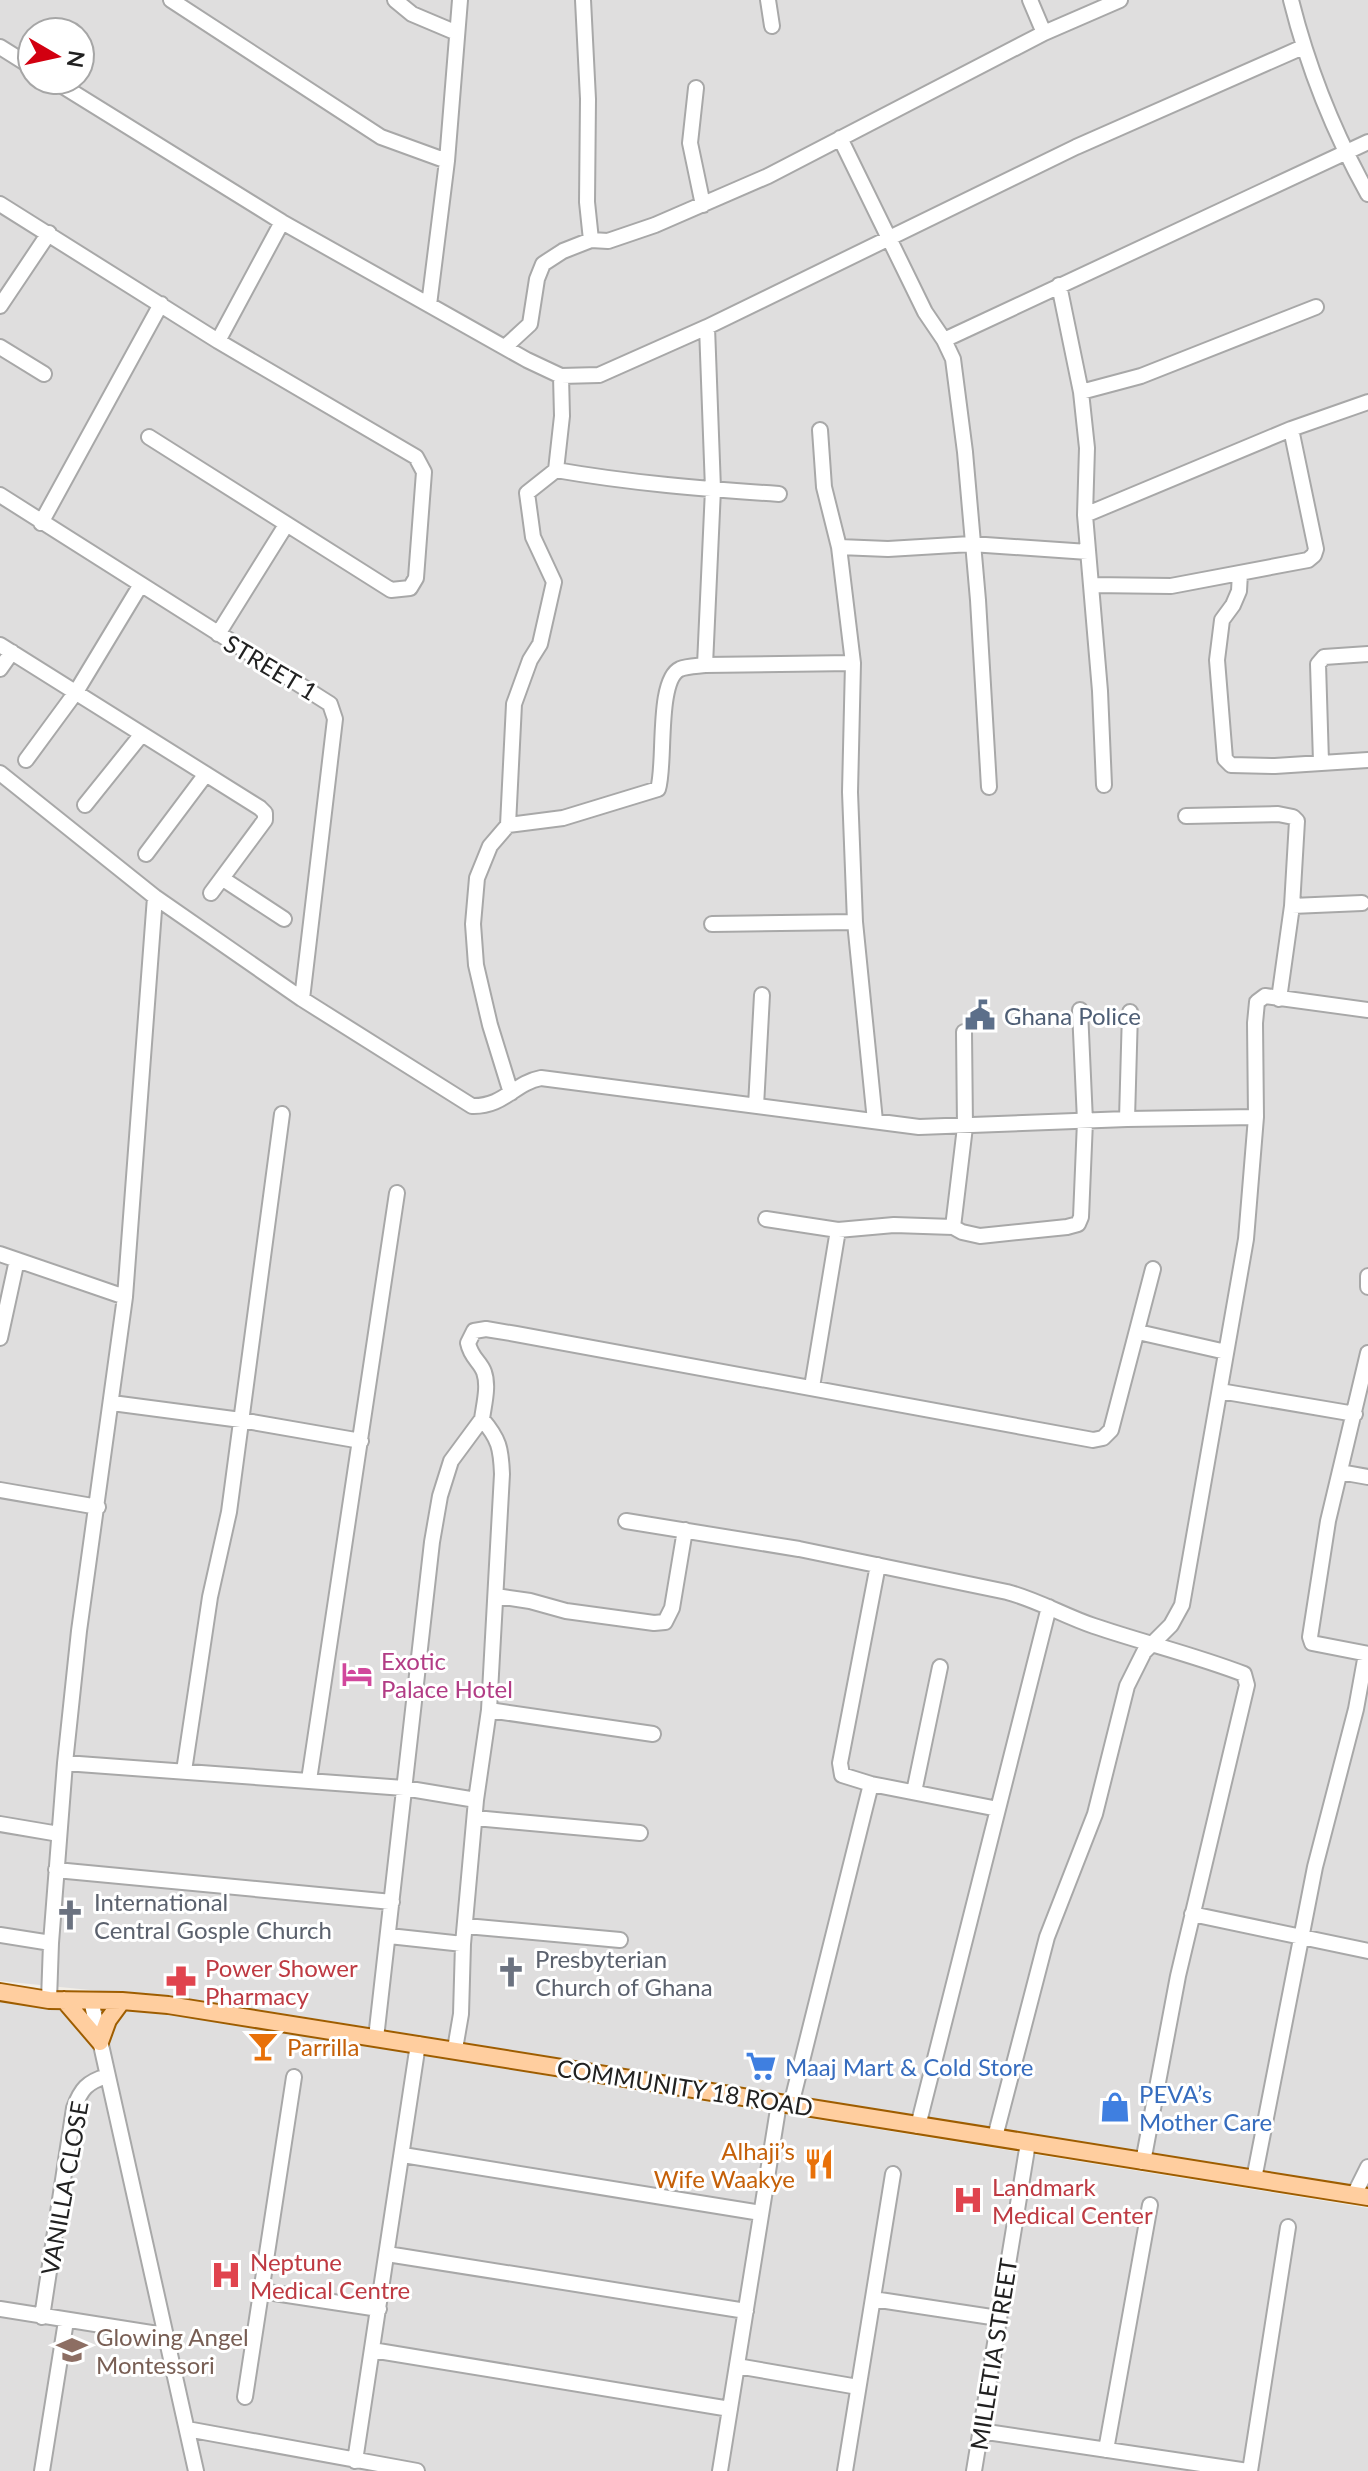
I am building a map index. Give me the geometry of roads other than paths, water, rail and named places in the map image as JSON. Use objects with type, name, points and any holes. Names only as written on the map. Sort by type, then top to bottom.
[{"type":"main road","name":"COMMUNITY 18 ROAD","points":[[0,1992],[56,2000],[168,2005],[1361,2196]]},
{"type":"main road","points":[[56,2000],[100,2042],[108,2020],[122,2001]]},
{"type":"street","points":[[171,0],[381,137],[447,161]]},
{"type":"street","points":[[395,0],[412,14],[457,33]]},
{"type":"street","points":[[429,305],[447,161],[460,0]]},
{"type":"street","points":[[583,0],[588,99],[587,202],[591,240]]},
{"type":"street","points":[[768,0],[772,26]]},
{"type":"street","points":[[1030,0],[1044,33]]},
{"type":"street","points":[[505,347],[530,324],[537,279],[543,264],[563,251],[591,240],[608,241],[703,205],[768,176],[1044,33],[1120,0]]},
{"type":"street","points":[[1291,0],[1303,47],[1345,153],[1368,194]]},
{"type":"street","points":[[79,96],[282,222],[505,347],[561,376],[599,375],[707,327],[1076,147],[1303,47]]},
{"type":"street","points":[[696,88],[690,143],[703,205]]},
{"type":"street","points":[[840,138],[925,312],[953,359],[978,600],[989,787]]},
{"type":"street","points":[[944,340],[1368,142]]},
{"type":"street","points":[[0,204],[218,341],[416,457],[424,472],[416,578],[410,588],[391,590],[149,437]]},
{"type":"street","points":[[218,341],[282,222]]},
{"type":"street","points":[[0,306],[49,233]]},
{"type":"street","points":[[1059,285],[1081,392],[1087,448],[1085,515],[1100,691],[1104,785]]},
{"type":"street","points":[[41,523],[161,304]]},
{"type":"street","points":[[1081,392],[1141,376],[1316,307]]},
{"type":"street","points":[[705,665],[713,489],[707,327]]},
{"type":"street","points":[[0,347],[44,374]]},
{"type":"street","points":[[511,1093],[476,965],[473,924],[477,878],[490,846],[508,825],[514,704],[525,672],[540,644],[554,582],[533,537],[527,493],[556,470],[562,416],[561,376]]},
{"type":"street","points":[[1085,515],[1291,429],[1368,402]]},
{"type":"street","points":[[1091,585],[1171,586],[1308,560],[1316,549],[1291,429]]},
{"type":"street","points":[[820,430],[824,487],[839,547],[853,663],[850,792],[855,922],[875,1121]]},
{"type":"street","points":[[556,470],[594,478],[779,494]]},
{"type":"street","name":"STREET 1","points":[[0,495],[325,700],[333,711],[335,719],[302,999]]},
{"type":"street","points":[[218,634],[286,525]]},
{"type":"street","points":[[839,547],[888,549],[971,544],[1088,552]]},
{"type":"street","points":[[1240,573],[1239,591],[1222,620],[1217,660],[1225,759],[1231,765],[1275,766],[1368,760]]},
{"type":"street","points":[[26,760],[76,692],[140,586]]},
{"type":"street","points":[[0,669],[6,648],[265,813],[265,820],[211,893]]},
{"type":"street","points":[[1321,762],[1318,664],[1324,657],[1368,654]]},
{"type":"street","points":[[508,825],[563,818],[658,789],[665,700],[673,675],[681,668],[853,663]]},
{"type":"street","points":[[85,805],[142,734]]},
{"type":"street","points":[[0,773],[155,897],[302,999],[472,1106],[486,1106],[500,1101],[531,1080],[541,1078],[909,1126],[965,1127],[1127,1119],[1256,1117]]},
{"type":"street","points":[[146,854],[206,774]]},
{"type":"street","points":[[1186,816],[1278,814],[1293,817],[1297,827],[1292,906],[1279,999]]},
{"type":"street","points":[[223,879],[284,919]]},
{"type":"street","points":[[56,2000],[51,1943],[65,1763],[79,1631],[125,1297],[155,897]]},
{"type":"street","points":[[1292,906],[1362,903]]},
{"type":"street","points":[[712,924],[855,922]]},
{"type":"street","points":[[756,1106],[762,995]]},
{"type":"street","points":[[995,2137],[1047,1937],[1095,1814],[1127,1686],[1150,1644],[1171,1625],[1182,1605],[1246,1239],[1256,1117],[1257,1002],[1265,996],[1368,1010]]},
{"type":"street","points":[[766,1219],[838,1230],[894,1225],[953,1227],[980,1236],[1000,1236],[1078,1224],[1081,1217],[1085,1121],[1080,1010]]},
{"type":"street","points":[[1127,1119],[1130,1012]]},
{"type":"street","points":[[953,1227],[965,1127],[964,1032]]},
{"type":"street","points":[[184,1771],[210,1597],[229,1512],[282,1114]]},
{"type":"street","points":[[309,1780],[397,1193]]},
{"type":"street","points":[[812,1387],[838,1230]]},
{"type":"street","points":[[0,1254],[125,1297]]},
{"type":"street","points":[[0,1338],[17,1260]]},
{"type":"street","points":[[376,2038],[432,1542],[440,1496],[451,1461],[482,1419],[486,1392],[484,1370],[471,1355],[468,1343],[474,1331],[486,1329],[1093,1440],[1103,1438],[1111,1430],[1153,1269]]},
{"type":"street","points":[[1368,1276],[1368,1287]]},
{"type":"street","points":[[1138,1332],[1226,1352]]},
{"type":"street","points":[[1254,2179],[1318,1854],[1356,1709],[1367,1654],[1310,1641],[1328,1521],[1368,1353]]},
{"type":"street","points":[[1220,1391],[1355,1414]]},
{"type":"street","points":[[112,1403],[241,1420],[361,1441]]},
{"type":"street","points":[[455,2049],[461,2014],[463,1944],[476,1800],[489,1710],[496,1596],[501,1452],[496,1434],[482,1419]]},
{"type":"street","points":[[1340,1472],[1368,1477]]},
{"type":"street","points":[[0,1490],[98,1507]]},
{"type":"street","points":[[626,1521],[878,1565],[1007,1592],[1084,1623],[1244,1674],[1247,1685],[1169,2018],[1143,2162]]},
{"type":"street","points":[[496,1596],[581,1614],[665,1622],[672,1608],[685,1530]]},
{"type":"street","points":[[878,1565],[840,1770],[842,1775],[871,1784],[998,1809]]},
{"type":"street","points":[[918,2126],[1049,1607]]},
{"type":"street","points":[[914,1792],[940,1667]]},
{"type":"street","points":[[489,1710],[653,1734]]},
{"type":"street","points":[[65,1763],[404,1788],[476,1800]]},
{"type":"street","points":[[720,2471],[761,2213],[785,2104],[871,1784]]},
{"type":"street","points":[[475,1818],[640,1833]]},
{"type":"street","points":[[0,1824],[59,1834]]},
{"type":"street","points":[[56,1870],[392,1902]]},
{"type":"street","points":[[1192,1914],[1368,1951]]},
{"type":"street","points":[[466,1926],[620,1940]]},
{"type":"street","points":[[0,1935],[51,1943]]},
{"type":"street","points":[[389,1936],[463,1944]]},
{"type":"street","points":[[91,2000],[196,2471]]},
{"type":"street","points":[[355,2461],[418,2044]]},
{"type":"street","name":"VANILLA CLOSE","points":[[42,2317],[74,2108],[79,2092],[88,2082],[107,2076]]},
{"type":"street","points":[[245,2397],[294,2077]]},
{"type":"street","name":"MILLETIA STREET","points":[[974,2471],[1028,2143]]},
{"type":"street","points":[[403,2155],[761,2213]]},
{"type":"street","points":[[1361,2196],[1368,2167]]},
{"type":"street","points":[[845,2471],[893,2174]]},
{"type":"street","points":[[1106,2450],[1150,2205]]},
{"type":"street","points":[[980,2431],[1249,2471],[1288,2227]]},
{"type":"street","points":[[387,2254],[746,2311]]},
{"type":"street","points":[[261,2291],[379,2309]]},
{"type":"street","points":[[873,2299],[998,2318]]},
{"type":"street","points":[[0,2309],[164,2335]]},
{"type":"street","points":[[42,2471],[66,2321]]},
{"type":"street","points":[[372,2350],[730,2409]]},
{"type":"street","points":[[737,2366],[858,2387]]},
{"type":"street","points":[[187,2429],[417,2471]]},
{"type":"place","name":"Ghana Police","points":[[980,1015]]},
{"type":"place","name":"Exotic Palace Hotel","points":[[357,1674]]},
{"type":"place","name":"International Central Gosple Church","points":[[70,1915]]},
{"type":"place","name":"Presbyterian Church of Ghana","points":[[511,1972]]},
{"type":"place","name":"Power Shower Pharmacy","points":[[181,1981]]},
{"type":"place","name":"Parrilla","points":[[263,2046]]},
{"type":"place","name":"Maaj Mart & Cold Store","points":[[761,2066]]},
{"type":"place","name":"PEVA’s Mother Care","points":[[1115,2107]]},
{"type":"place","name":"Alhaji’s Wife Waakye","points":[[819,2164]]},
{"type":"place","name":"Landmark Medical Center","points":[[968,2200]]},
{"type":"place","name":"Neptune Medical Centre","points":[[226,2275]]},
{"type":"place","name":"Glowing Angel Montessori","points":[[72,2350]]}]
